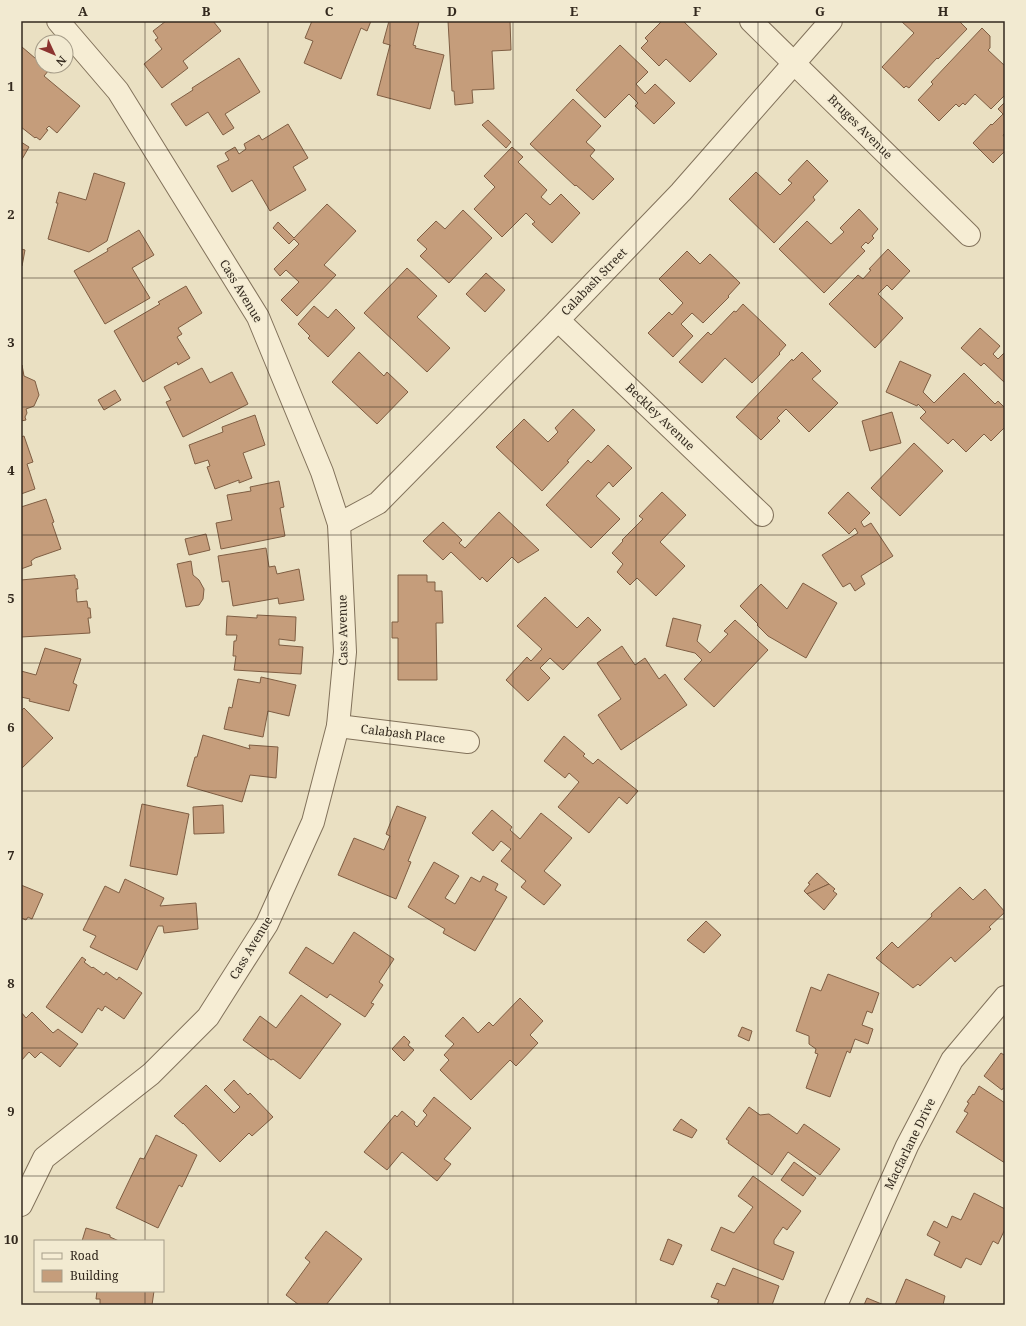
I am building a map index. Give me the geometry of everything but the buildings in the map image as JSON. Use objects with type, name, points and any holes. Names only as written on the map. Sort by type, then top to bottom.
[{"type":"street","name":"Cass Avenue","points":[[21,1205],[44,1158],[151,1074],[208,1017],[267,924],[313,822],[338,726],[345,652],[340,524],[322,472],[258,317],[118,91],[58,21]]},
{"type":"street","name":"Bruges Avenue","points":[[750,21],[794,62],[969,235]]},
{"type":"street","name":"Calabash Street","points":[[340,524],[378,503],[558,320],[681,192],[831,21]]},
{"type":"street","name":"Beckley Avenue","points":[[558,320],[762,515]]},
{"type":"street","name":"Calabash Place","points":[[338,726],[468,742]]},
{"type":"street","name":"Macfarlane Drive","points":[[836,1305],[907,1146],[952,1060],[1005,997]]}]
